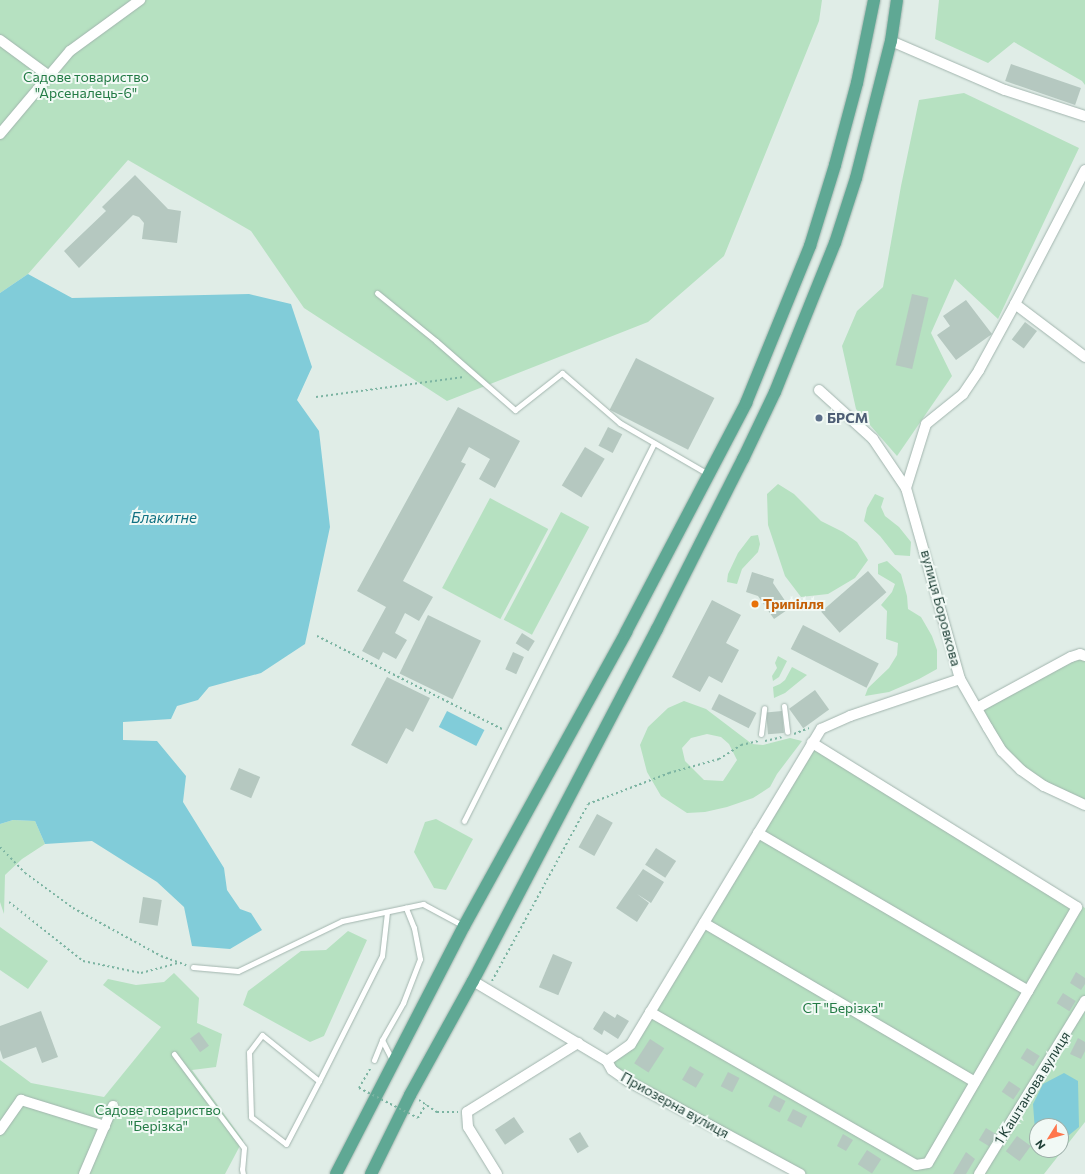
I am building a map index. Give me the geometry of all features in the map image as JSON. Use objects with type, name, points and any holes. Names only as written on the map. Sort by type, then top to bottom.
[{"type":"main road","points":[[336,1174],[464,926],[626,632],[746,403],[810,246],[835,165],[857,83],[874,0]]},
{"type":"main road","points":[[371,1174],[410,1095],[473,980],[678,586],[743,460],[775,392],[836,243],[856,178],[892,41],[897,0]]},
{"type":"street","points":[[0,134],[70,51],[136,1]]},
{"type":"street","points":[[0,40],[49,76]]},
{"type":"street","points":[[892,41],[1005,90],[1085,116]]},
{"type":"street","points":[[906,488],[926,424],[963,394],[979,370],[1085,170]]},
{"type":"street","points":[[1015,304],[1085,357]]},
{"type":"street","name":"вулиця Боровкова","points":[[819,390],[873,439],[906,488],[960,678],[1002,751],[1021,770],[1044,786],[1085,805]]},
{"type":"street","points":[[977,708],[1071,657],[1080,654],[1085,656]]},
{"type":"street","points":[[607,1061],[631,1044],[821,729],[850,716],[960,678]]},
{"type":"street","points":[[650,1012],[916,1165],[928,1163],[1077,907],[812,743]]},
{"type":"street","points":[[758,833],[1028,991]]},
{"type":"street","points":[[704,923],[975,1082]]},
{"type":"street","name":"Приозерна вулиця","points":[[473,980],[607,1061],[612,1070],[628,1081],[800,1174]]},
{"type":"street","name":"1 Каштанова вулиця","points":[[979,1174],[1085,1001]]},
{"type":"street","points":[[497,1174],[468,1127],[467,1112],[578,1043]]},
{"type":"street","points":[[0,1130],[21,1100],[105,1126]]},
{"type":"street","points":[[84,1174],[113,1106]]},
{"type":"lane","points":[[377,294],[515,410],[562,373],[620,423],[708,475]]},
{"type":"lane","points":[[464,821],[654,443]]},
{"type":"lane","points":[[784,706],[788,734]]},
{"type":"lane","points":[[761,734],[764,708]]},
{"type":"lane","points":[[193,967],[238,971],[342,921],[423,904],[464,926]]},
{"type":"lane","points":[[374,1060],[382,1040],[403,1003],[420,959],[414,928],[406,908]]},
{"type":"lane","points":[[319,1080],[262,1035],[249,1052],[251,1117],[286,1144],[319,1080],[382,956],[387,912]]},
{"type":"lane","points":[[382,1040],[394,1063]]},
{"type":"lane","points":[[174,1054],[244,1148],[243,1174]]},
{"type":"path","points":[[316,397],[475,375]]},
{"type":"path","points":[[316,636],[509,732]]},
{"type":"path","points":[[488,989],[588,804],[669,773],[719,759],[741,745],[817,726],[827,726]]},
{"type":"path","points":[[0,847],[25,873],[73,908],[161,956],[193,967]]},
{"type":"path","points":[[9,902],[83,962],[141,973],[180,963]]},
{"type":"path","points":[[374,1060],[359,1088],[418,1118],[426,1104]]},
{"type":"path","points":[[410,1095],[437,1112],[467,1112]]},
{"type":"green space","name":"Садове товариство \"Арсеналець-6\"","points":[[0,0],[822,0],[819,21],[724,256],[648,322],[447,401],[304,308],[251,231],[128,160],[28,274],[0,293]]},
{"type":"green space","points":[[939,0],[1085,0],[1085,85],[1082,81],[1014,42],[988,63],[935,39]]},
{"type":"green space","points":[[964,93],[1079,148],[998,319],[955,279],[931,333],[952,376],[897,456],[856,409],[842,346],[857,311],[883,287],[901,186],[919,100]]},
{"type":"green space","points":[[778,484],[794,494],[821,521],[843,532],[857,542],[868,560],[855,578],[828,594],[801,597],[785,576],[768,525],[767,494]]},
{"type":"green space","points":[[875,494],[884,498],[881,507],[885,516],[899,527],[911,542],[910,556],[895,555],[880,536],[864,521],[867,508]]},
{"type":"green space","points":[[490,498],[548,529],[500,619],[442,588]]},
{"type":"green space","points":[[561,512],[589,527],[532,635],[504,620]]},
{"type":"green space","points":[[758,535],[760,544],[758,552],[742,569],[737,584],[727,582],[728,574],[738,553],[751,536]]},
{"type":"green space","points":[[887,561],[901,574],[907,596],[908,609],[921,617],[932,636],[937,650],[937,669],[919,679],[889,692],[865,696],[868,688],[889,668],[897,655],[898,643],[886,639],[887,611],[881,605],[892,592],[895,584],[878,574],[878,564]]},
{"type":"green space","points":[[778,656],[787,661],[779,677],[773,681],[772,676],[777,668],[775,663]]},
{"type":"green space","points":[[1085,656],[1085,805],[1021,770],[977,708]]},
{"type":"green space","points":[[792,667],[807,675],[785,693],[774,698],[773,687],[785,680]]},
{"type":"green space","points":[[684,701],[706,709],[752,744],[763,745],[790,738],[802,741],[777,774],[770,787],[753,798],[727,807],[705,812],[687,813],[661,796],[647,772],[640,745],[648,727],[668,708]],"holes":[[[707,734],[721,737],[729,744],[737,760],[723,781],[704,780],[685,761],[682,748],[691,738]]]},
{"type":"green space","name":"СТ \"Берізка\"","points":[[812,743],[1085,908],[1085,1122],[1069,1142],[1069,1118],[1029,1118],[1029,1158],[1057,1158],[1044,1174],[800,1174],[628,1081],[607,1061],[631,1044]]},
{"type":"green space","points":[[436,819],[473,839],[446,890],[434,888],[414,852],[425,822]]},
{"type":"green space","points":[[13,820],[35,821],[45,844],[22,859],[5,875],[4,914],[0,902],[0,824]]},
{"type":"green space","points":[[0,927],[48,961],[28,989],[0,970]]},
{"type":"green space","points":[[348,931],[367,940],[324,1036],[310,1042],[243,1005],[248,991],[301,951],[326,950]]},
{"type":"green space","name":"Садове товариство \"Берізка\"","points":[[174,973],[199,998],[197,1023],[222,1034],[216,1067],[192,1070],[243,1140],[225,1174],[0,1174],[0,1060],[31,1083],[104,1097],[161,1027],[103,985],[108,979],[136,985],[164,982]]},
{"type":"water","name":"Блакитне","points":[[28,274],[72,298],[249,294],[291,304],[312,367],[297,400],[319,431],[330,527],[305,644],[261,673],[209,687],[198,700],[177,706],[171,719],[123,722],[123,740],[157,741],[186,776],[183,802],[224,868],[227,890],[240,909],[251,913],[262,930],[230,949],[192,946],[184,907],[157,882],[92,841],[45,844],[35,821],[13,820],[0,824],[0,293]]},
{"type":"water","points":[[447,711],[484,730],[476,746],[439,727]]},
{"type":"water","points":[[1064,1073],[1078,1081],[1079,1127],[1069,1135],[1069,1118],[1034,1118],[1033,1104],[1043,1084]]},
{"type":"building","points":[[1011,64],[1081,88],[1075,105],[1005,81]]},
{"type":"building","points":[[135,175],[168,209],[181,211],[177,243],[142,239],[144,223],[139,217],[133,215],[79,268],[64,251],[106,211],[102,207]]},
{"type":"building","points":[[912,294],[929,298],[912,369],[896,365]]},
{"type":"building","points":[[966,300],[992,334],[956,360],[937,335],[950,326],[943,316]]},
{"type":"building","points":[[1025,322],[1037,331],[1024,349],[1012,340]]},
{"type":"building","points":[[636,358],[714,398],[688,450],[610,410]]},
{"type":"building","points":[[458,407],[520,441],[495,488],[479,479],[490,459],[469,447],[461,462],[466,464],[403,581],[433,597],[419,621],[405,613],[395,633],[407,640],[396,659],[383,652],[379,660],[362,651],[386,607],[357,591]]},
{"type":"building","points":[[608,427],[622,434],[613,453],[598,446]]},
{"type":"building","points":[[585,447],[605,459],[582,497],[562,486]]},
{"type":"building","points":[[868,571],[886,592],[840,633],[821,612]]},
{"type":"building","points":[[752,572],[774,579],[773,583],[790,608],[774,619],[758,596],[746,592]]},
{"type":"building","points":[[712,600],[741,615],[726,643],[739,650],[722,683],[709,676],[700,692],[672,677]]},
{"type":"building","points":[[428,615],[481,641],[453,699],[400,673]]},
{"type":"building","points":[[803,625],[879,664],[866,688],[791,649]]},
{"type":"building","points":[[522,633],[535,641],[528,651],[516,643]]},
{"type":"building","points":[[513,652],[524,657],[516,674],[505,669]]},
{"type":"building","points":[[387,677],[430,698],[413,732],[406,728],[387,764],[351,745]]},
{"type":"building","points":[[815,690],[829,709],[803,728],[789,709]]},
{"type":"building","points":[[719,694],[756,713],[749,728],[711,709]]},
{"type":"building","points":[[782,711],[784,733],[768,734],[766,712]]},
{"type":"building","points":[[239,768],[260,777],[251,798],[230,789]]},
{"type":"building","points":[[597,814],[613,823],[594,856],[579,847]]},
{"type":"building","points":[[656,848],[676,861],[665,878],[645,865]]},
{"type":"building","points":[[643,869],[664,882],[651,903],[637,894],[649,903],[637,922],[616,908]]},
{"type":"building","points":[[143,897],[162,900],[158,926],[139,923]]},
{"type":"building","points":[[553,954],[572,962],[558,995],[539,987]]},
{"type":"building","points":[[1076,972],[1085,978],[1085,984],[1081,990],[1070,983]]},
{"type":"building","points":[[1063,993],[1076,1001],[1069,1011],[1057,1003]]},
{"type":"building","points":[[41,1011],[58,1057],[42,1063],[36,1047],[3,1059],[0,1050],[0,1026]]},
{"type":"building","points":[[604,1011],[615,1018],[617,1014],[629,1021],[618,1039],[604,1030],[602,1035],[593,1029]]},
{"type":"building","points":[[199,1032],[209,1046],[200,1052],[190,1038]]},
{"type":"building","points":[[1078,1038],[1085,1042],[1085,1051],[1081,1059],[1070,1054]]},
{"type":"building","points":[[650,1039],[664,1048],[648,1073],[634,1063]]},
{"type":"building","points":[[1027,1048],[1040,1056],[1033,1066],[1021,1058]]},
{"type":"building","points":[[690,1066],[704,1074],[696,1088],[682,1080]]},
{"type":"building","points":[[728,1072],[740,1078],[732,1092],[721,1086]]},
{"type":"building","points":[[1009,1081],[1021,1089],[1013,1100],[1002,1092]]},
{"type":"building","points":[[774,1095],[786,1101],[780,1112],[768,1107]]},
{"type":"building","points":[[793,1109],[807,1116],[801,1128],[787,1121]]},
{"type":"building","points":[[514,1117],[524,1132],[505,1145],[495,1130]]},
{"type":"building","points":[[986,1128],[996,1134],[989,1146],[979,1140]]},
{"type":"building","points":[[580,1132],[589,1147],[578,1153],[569,1139]]},
{"type":"building","points":[[843,1134],[853,1140],[846,1151],[837,1146]]},
{"type":"building","points":[[1017,1136],[1029,1145],[1029,1148],[1020,1161],[1006,1151]]},
{"type":"building","points":[[867,1150],[881,1159],[872,1174],[858,1164]]},
{"type":"building","points":[[966,1152],[975,1159],[966,1174],[953,1174]]},
{"type":"place","name":"БРСМ","points":[[819,418]]},
{"type":"place","name":"Трипілля","points":[[755,604]]}]
